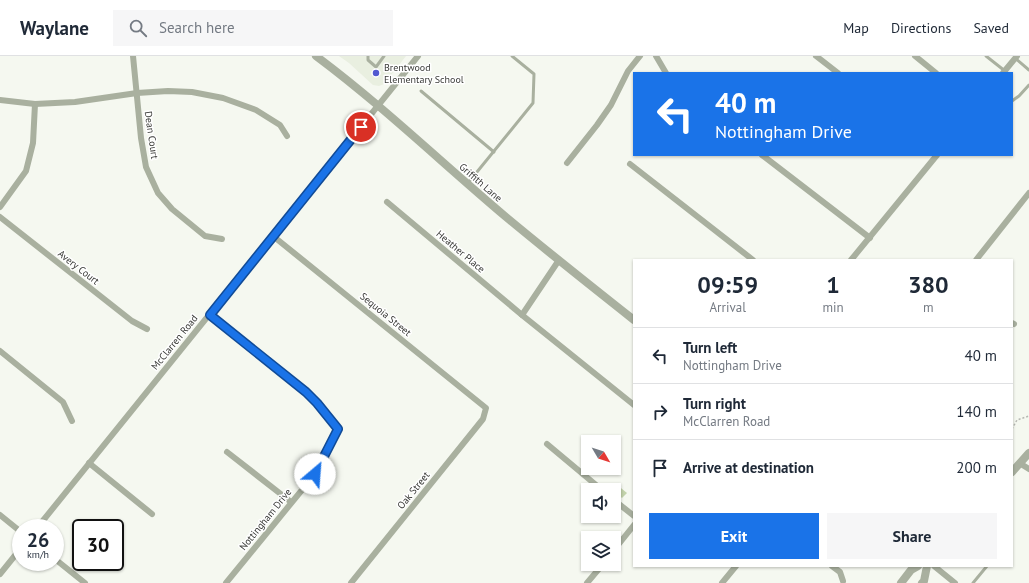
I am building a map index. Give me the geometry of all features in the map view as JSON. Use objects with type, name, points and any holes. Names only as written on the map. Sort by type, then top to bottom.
[{"type":"street","name":"Dean Court","points":[[133,56],[141,138],[146,168],[158,193],[172,209],[205,236],[222,239]]},
{"type":"street","name":"Griffith Lane","points":[[316,56],[342,75],[506,217],[633,319]]},
{"type":"street","name":"McClarren Road","points":[[44,519],[418,56]]},
{"type":"street","points":[[567,163],[611,105],[628,71],[640,56]]},
{"type":"street","points":[[656,56],[665,72]]},
{"type":"street","points":[[816,56],[837,72]]},
{"type":"street","points":[[915,56],[935,72]]},
{"type":"street","points":[[1004,72],[1016,57]]},
{"type":"street","points":[[0,100],[35,104],[75,102],[137,93],[176,91],[192,92],[223,98],[256,110],[280,125],[287,136]]},
{"type":"street","points":[[0,207],[26,171],[33,143],[35,104]]},
{"type":"street","points":[[763,156],[870,238]]},
{"type":"street","points":[[852,259],[935,156]]},
{"type":"street","points":[[630,164],[752,259]]},
{"type":"street","points":[[977,259],[1029,193]]},
{"type":"street","name":"Heather Place","points":[[387,202],[522,315],[633,404]]},
{"type":"street","name":"Avery Court","points":[[0,217],[132,321],[147,329]]},
{"type":"street","name":"Sequoia Street","points":[[273,236],[486,408]]},
{"type":"street","points":[[522,315],[559,260]]},
{"type":"street","name":"Nottingham Drive","points":[[210,315],[306,392],[338,429],[315,474],[226,583]]},
{"type":"street","points":[[0,351],[63,402],[72,421]]},
{"type":"street","name":"Oak Street","points":[[351,583],[483,419],[486,408]]},
{"type":"street","points":[[547,444],[594,483]]},
{"type":"street","points":[[226,452],[291,502]]},
{"type":"street","points":[[1013,471],[1029,453]]},
{"type":"street","points":[[89,463],[152,514]]},
{"type":"street","points":[[1020,464],[1029,469]]},
{"type":"street","points":[[621,506],[633,515]]},
{"type":"street","points":[[0,515],[12,525]]},
{"type":"street","points":[[621,541],[633,526]]},
{"type":"street","points":[[0,574],[12,559]]},
{"type":"street","points":[[64,566],[85,583]]},
{"type":"street","points":[[722,583],[735,567]]},
{"type":"street","points":[[833,567],[840,572],[843,581]]},
{"type":"street","points":[[901,583],[911,570],[916,567]]},
{"type":"street","points":[[922,583],[924,581],[927,567]]},
{"type":"street","points":[[935,567],[955,583]]},
{"type":"street","points":[[587,583],[597,571]]},
{"type":"lane","points":[[368,56],[368,60],[376,67],[384,56]]},
{"type":"lane","points":[[468,183],[534,103],[534,74],[512,56]]},
{"type":"lane","points":[[986,56],[1004,72]]},
{"type":"lane","points":[[1016,57],[1029,70]]},
{"type":"lane","points":[[1013,100],[1029,85]]},
{"type":"lane","points":[[421,91],[494,152]]},
{"type":"lane","points":[[973,583],[986,567]]},
{"type":"path","points":[[1013,428],[1018,420],[1029,416]]},
{"type":"shaded area","name":"Brentwood Elementary School","points":[[339,56],[406,56],[384,84],[379,86],[373,85]]},
{"type":"building","points":[[621,488],[627,493],[622,498],[621,497]]},
{"type":"place","name":"Brentwood Elementary School","points":[[376,73]]},
{"type":"route","points":[[315,474],[338,429],[306,392],[210,315],[361,127]]}]
